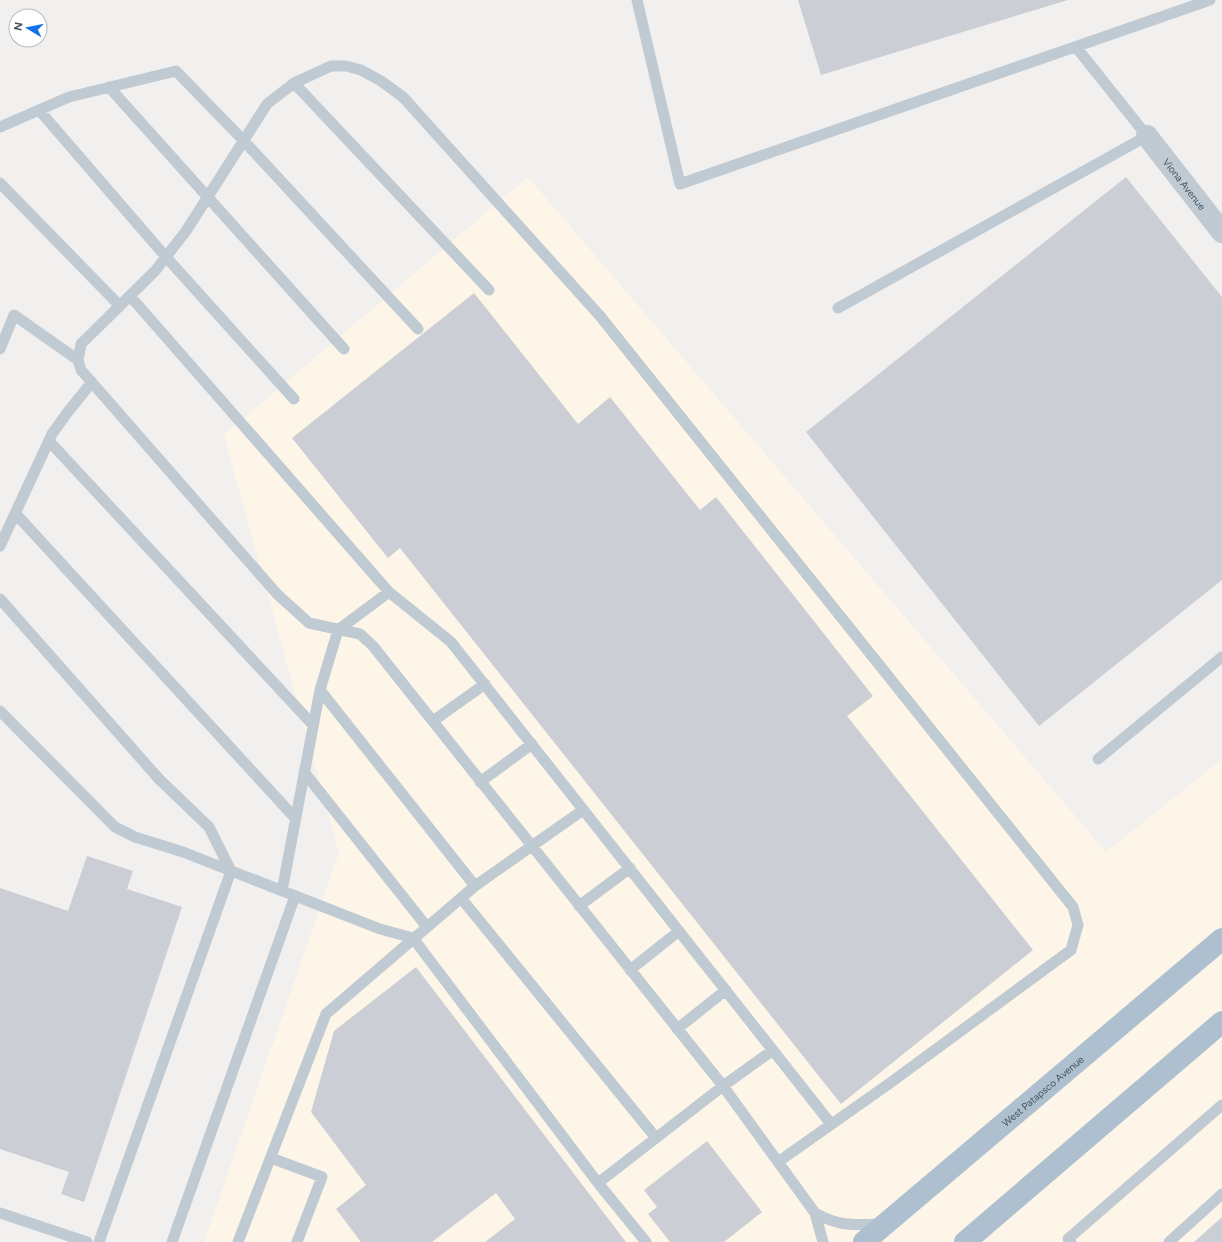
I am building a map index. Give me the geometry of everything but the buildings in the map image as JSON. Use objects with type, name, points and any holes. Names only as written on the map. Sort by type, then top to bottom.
[{"type":"main road","name":"West Patapsco Avenue","points":[[864,1242],[1222,939]]},
{"type":"main road","points":[[964,1242],[1222,1022]]},
{"type":"street","name":"Viona Avenue","points":[[1147,136],[1222,232]]},
{"type":"lane","points":[[637,0],[680,184],[1210,0]]},
{"type":"lane","points":[[838,308],[1147,136],[1076,47]]},
{"type":"lane","points":[[778,1162],[1071,950],[1078,925],[1073,907],[600,316],[403,97],[368,73],[346,66],[332,66],[294,83],[267,104],[186,231],[166,257],[155,271],[80,344],[78,360],[81,370],[277,594],[309,623],[360,634],[373,646],[723,1086],[778,1162],[815,1213],[823,1242]]},
{"type":"lane","points":[[0,127],[69,97],[176,71],[243,140],[418,329]]},
{"type":"lane","points":[[294,83],[489,290]]},
{"type":"lane","points":[[109,87],[344,349]]},
{"type":"lane","points":[[39,110],[166,257],[294,399]]},
{"type":"lane","points":[[0,183],[120,306]]},
{"type":"lane","points":[[130,296],[389,592],[451,642],[831,1124]]},
{"type":"lane","points":[[0,350],[14,315],[78,360]]},
{"type":"lane","points":[[0,546],[52,434],[66,413],[92,382]]},
{"type":"lane","points":[[49,441],[313,725]]},
{"type":"lane","points":[[15,513],[296,819]]},
{"type":"lane","points":[[282,891],[320,690],[338,630],[389,592]]},
{"type":"lane","points":[[0,599],[159,779],[209,828],[231,871],[99,1242]]},
{"type":"lane","points":[[1098,759],[1222,657]]},
{"type":"lane","points":[[433,721],[485,684]]},
{"type":"lane","points":[[320,690],[475,886]]},
{"type":"lane","points":[[0,711],[114,827],[135,837],[183,852],[380,929],[413,938],[598,1183],[646,1242]]},
{"type":"lane","points":[[480,782],[532,744]]},
{"type":"lane","points":[[304,772],[427,927]]},
{"type":"lane","points":[[238,1242],[326,1014],[475,886],[584,810]]},
{"type":"lane","points":[[579,906],[630,868]]},
{"type":"lane","points":[[172,1242],[295,896]]},
{"type":"lane","points":[[460,898],[656,1138]]},
{"type":"lane","points":[[630,970],[679,931]]},
{"type":"lane","points":[[677,1029],[726,990]]},
{"type":"lane","points":[[598,1183],[723,1086],[773,1050]]},
{"type":"lane","points":[[1071,1242],[1068,1239],[1222,1105]]},
{"type":"lane","points":[[270,1158],[322,1177],[297,1242]]},
{"type":"lane","points":[[1169,1242],[1222,1194]]},
{"type":"lane","points":[[0,1213],[87,1242]]},
{"type":"lane","points":[[815,1213],[837,1223],[860,1225],[886,1224]]},
{"type":"shaded area","points":[[528,177],[1106,852],[1222,759],[1222,1242],[204,1242],[339,853],[224,435]]}]
